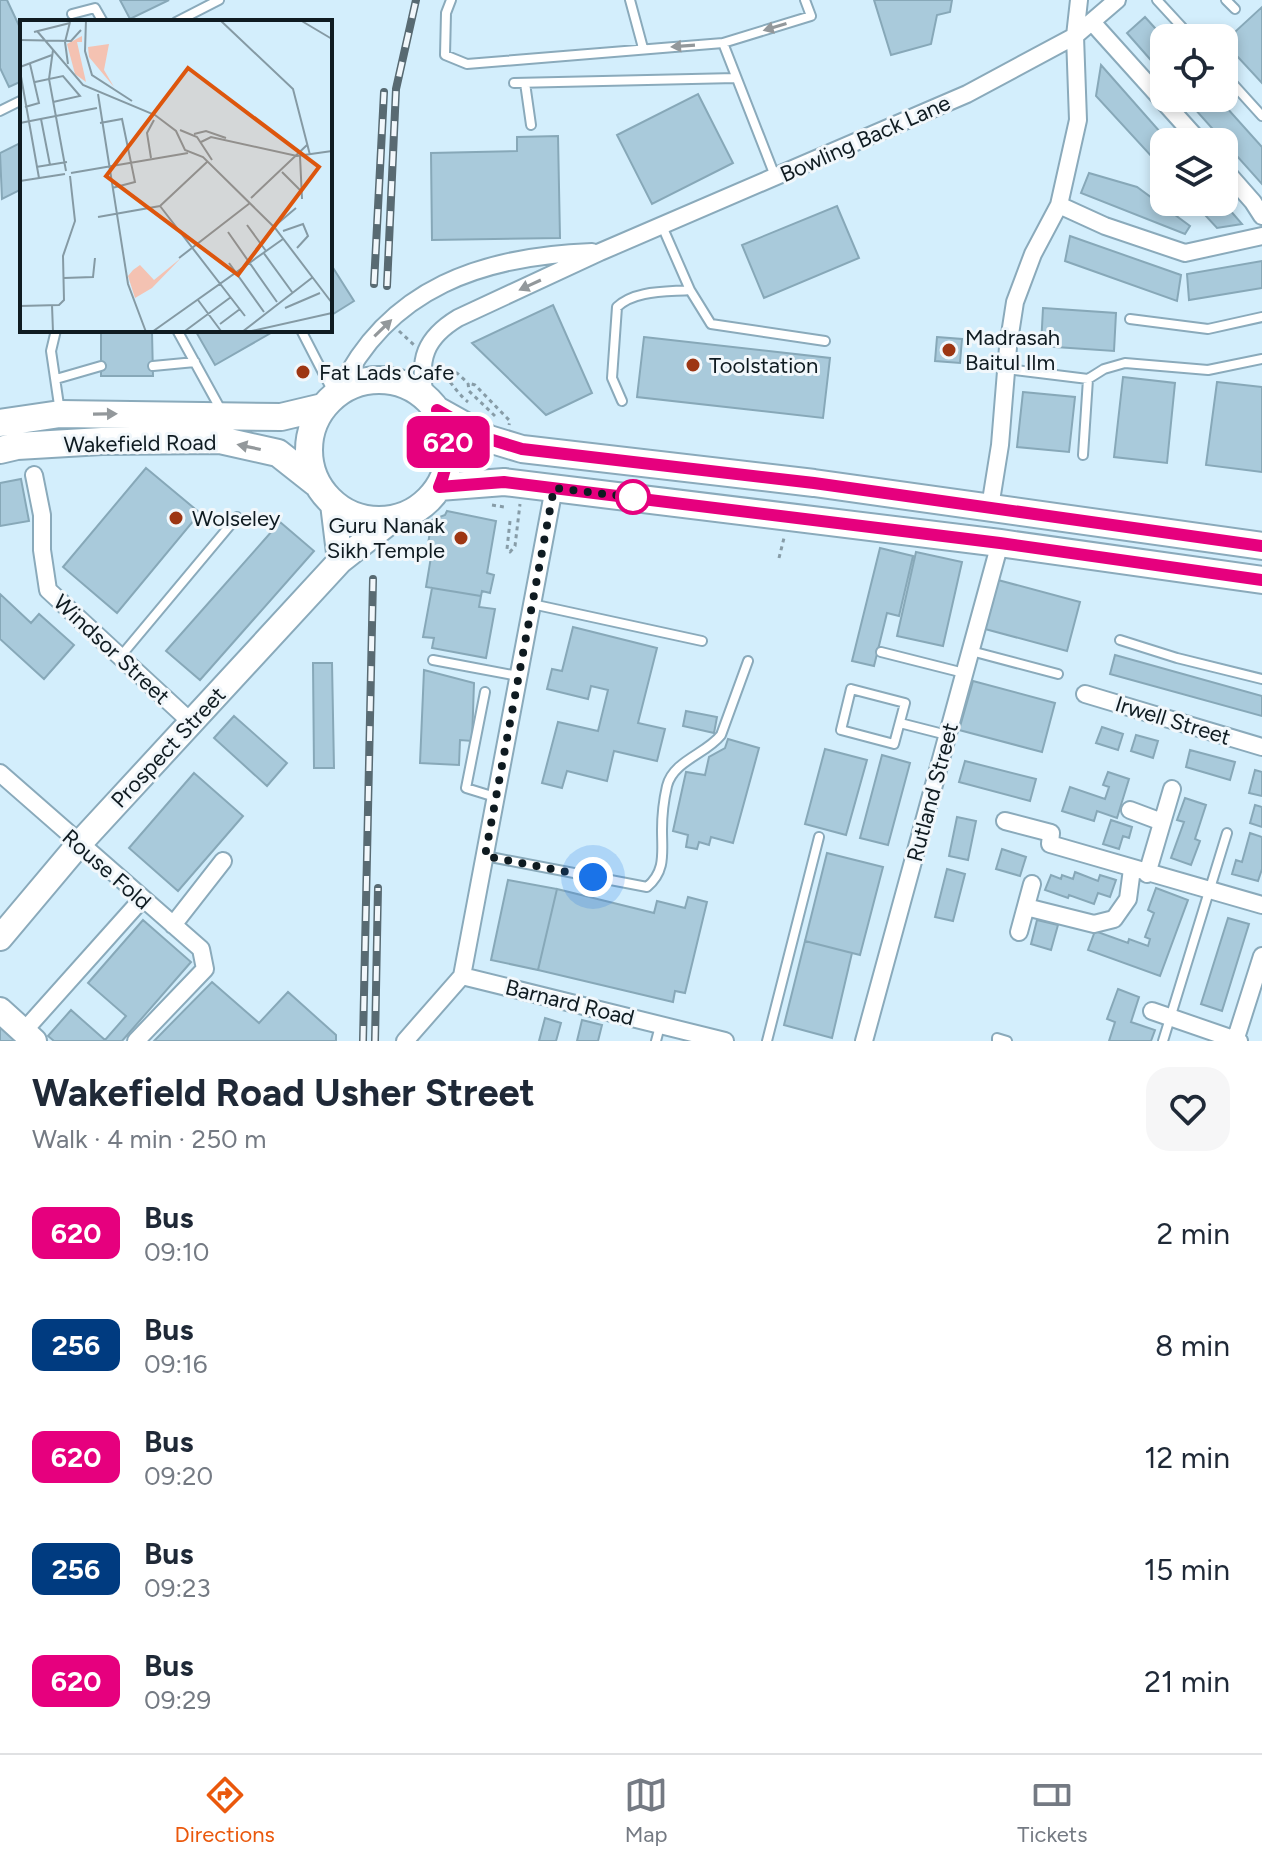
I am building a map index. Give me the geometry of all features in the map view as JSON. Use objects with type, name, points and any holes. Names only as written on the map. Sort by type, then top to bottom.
[{"type":"main road","points":[[431,403],[448,437],[447,467],[439,487],[421,507],[392,520],[360,519],[333,504],[316,483],[310,467],[309,437],[332,397],[353,384],[375,380],[403,384],[489,439],[506,435],[522,449],[990,507],[1262,546]]},
{"type":"main road","name":"Wakefield Road","points":[[0,423],[60,414],[281,417],[332,397]]},
{"type":"main road","name":"Wakefield Road","points":[[0,450],[17,446],[102,441],[220,440],[278,453],[316,483]]},
{"type":"main road","points":[[439,487],[504,482],[522,484],[1000,543],[1262,580]]},
{"type":"street","points":[[990,507],[1000,445],[1015,302],[1033,254],[1059,205],[1078,120],[1075,36],[1079,0]]},
{"type":"street","name":"Bowling Back Lane","points":[[425,356],[426,349],[440,329],[458,318],[600,252],[967,94],[1075,36],[1117,0]]},
{"type":"street","points":[[1092,22],[1187,128]]},
{"type":"street","points":[[1238,183],[1259,205]]},
{"type":"street","points":[[1059,205],[1105,226],[1185,253],[1262,236]]},
{"type":"street","name":"Bowling Back Lane","points":[[332,397],[362,348],[406,305],[446,282],[499,263],[600,252]]},
{"type":"street","points":[[425,356],[421,372],[431,403]]},
{"type":"street","name":"Windsor Street","points":[[34,475],[42,515],[42,550],[48,590],[191,722]]},
{"type":"street","points":[[405,1041],[462,976],[554,488]]},
{"type":"street","points":[[333,504],[340,561]]},
{"type":"street","name":"Prospect Street","points":[[0,938],[79,844],[340,561],[392,520]]},
{"type":"street","name":"Rutland Street","points":[[864,1041],[1000,543]]},
{"type":"street","name":"Irwell Street","points":[[1085,694],[1262,747]]},
{"type":"street","name":"Rouse Fold","points":[[0,773],[201,949],[205,969],[136,1041]]},
{"type":"street","points":[[1026,907],[1094,924],[1114,919],[1128,899],[1162,822],[1172,789]]},
{"type":"street","points":[[1130,810],[1162,822]]},
{"type":"street","points":[[1005,821],[1051,833],[1050,844],[1262,905]]},
{"type":"street","points":[[173,925],[223,861]]},
{"type":"street","points":[[1019,932],[1032,884]]},
{"type":"street","points":[[0,1010],[28,1036],[142,899]]},
{"type":"street","points":[[1152,1011],[1237,1041],[1262,956]]},
{"type":"street","name":"Barnard Road","points":[[462,976],[658,1033],[725,1041]]},
{"type":"lane","points":[[180,20],[219,0]]},
{"type":"lane","points":[[451,0],[446,13],[445,55],[467,64],[723,43],[811,16],[805,0]]},
{"type":"lane","points":[[630,0],[643,48]]},
{"type":"lane","points":[[1157,0],[1179,24]]},
{"type":"lane","points":[[1226,0],[1235,9]]},
{"type":"lane","points":[[72,14],[95,8],[102,20]]},
{"type":"lane","points":[[723,43],[775,177]]},
{"type":"lane","points":[[514,83],[736,78]]},
{"type":"lane","points":[[525,83],[531,125]]},
{"type":"lane","points":[[1238,89],[1262,116]]},
{"type":"lane","points":[[0,111],[20,101]]},
{"type":"lane","points":[[662,226],[690,290],[711,324],[825,341]]},
{"type":"lane","points":[[622,401],[612,378],[617,307],[625,299],[640,295],[690,290]]},
{"type":"lane","points":[[1130,319],[1208,329],[1262,317]]},
{"type":"lane","points":[[56,332],[51,351],[60,414]]},
{"type":"lane","points":[[178,332],[225,418]]},
{"type":"lane","points":[[302,332],[332,397]]},
{"type":"lane","points":[[1006,369],[1088,379],[1104,369],[1125,363],[1208,370],[1262,359]]},
{"type":"lane","points":[[153,366],[195,362]]},
{"type":"lane","points":[[56,379],[101,366]]},
{"type":"lane","points":[[1083,455],[1088,379]]},
{"type":"lane","points":[[120,657],[237,517]]},
{"type":"lane","points":[[532,604],[702,641]]},
{"type":"lane","points":[[1120,640],[1262,679]]},
{"type":"lane","points":[[971,651],[1058,674]]},
{"type":"lane","points":[[881,652],[965,673]]},
{"type":"lane","points":[[433,660],[519,676]]},
{"type":"lane","points":[[485,856],[647,887],[659,878],[662,867],[663,819],[671,775],[721,735],[748,661]]},
{"type":"lane","points":[[851,689],[905,703],[900,723],[894,744],[841,730],[851,689]]},
{"type":"lane","points":[[485,692],[466,788],[496,797]]},
{"type":"lane","points":[[900,723],[948,735]]},
{"type":"lane","points":[[1163,1041],[1227,833]]},
{"type":"lane","points":[[767,1041],[819,837]]},
{"type":"lane","points":[[997,1040],[1007,1041]]},
{"type":"path","points":[[389,321],[447,376],[452,388],[471,404]]},
{"type":"path","points":[[447,376],[457,373],[475,385],[510,421],[506,435],[490,421]]},
{"type":"path","points":[[468,383],[469,391],[495,416]]},
{"type":"path","points":[[510,521],[507,549],[510,552],[515,546],[522,484]]},
{"type":"path","points":[[486,504],[504,507]]},
{"type":"building","points":[[0,0],[7,0],[20,28],[20,82],[9,87],[0,68]]},
{"type":"building","points":[[120,0],[169,0],[130,19]]},
{"type":"building","points":[[874,0],[952,0],[950,12],[937,15],[931,44],[891,55]]},
{"type":"building","points":[[1262,7],[1262,83],[1238,57],[1238,29]]},
{"type":"building","points":[[1145,17],[1151,24],[1150,59],[1127,33]]},
{"type":"building","points":[[1101,65],[1157,128],[1150,128],[1150,155],[1096,96]]},
{"type":"building","points":[[698,94],[733,163],[652,204],[617,135]]},
{"type":"building","points":[[1198,112],[1231,112],[1262,147],[1262,184],[1238,157],[1238,128],[1212,128]]},
{"type":"building","points":[[558,136],[560,238],[432,240],[431,153],[517,151],[517,137]]},
{"type":"building","points":[[20,143],[20,190],[2,199],[0,153]]},
{"type":"building","points":[[1089,173],[1137,187],[1150,197],[1150,216],[1176,216],[1190,226],[1185,234],[1081,193]]},
{"type":"building","points":[[837,206],[859,258],[764,298],[742,245]]},
{"type":"building","points":[[1206,216],[1235,216],[1242,224],[1217,228]]},
{"type":"building","points":[[1070,236],[1181,275],[1177,301],[1065,261]]},
{"type":"building","points":[[1262,261],[1262,288],[1189,300],[1187,274]]},
{"type":"building","points":[[332,266],[354,301],[332,315]]},
{"type":"building","points":[[553,305],[592,393],[546,415],[472,343]]},
{"type":"building","points":[[1043,308],[1116,313],[1114,351],[1041,346]]},
{"type":"building","points":[[101,332],[152,332],[153,376],[101,376]]},
{"type":"building","points":[[196,332],[273,332],[215,365]]},
{"type":"building","points":[[644,337],[830,358],[823,418],[637,397]]},
{"type":"building","name":"Madrasah Baitul Ilm","points":[[937,337],[962,339],[960,363],[935,361]]},
{"type":"building","points":[[1123,377],[1175,383],[1167,463],[1114,457]]},
{"type":"building","points":[[1217,382],[1262,387],[1262,472],[1206,465]]},
{"type":"building","points":[[1023,392],[1075,397],[1069,452],[1017,447]]},
{"type":"building","points":[[146,468],[200,513],[117,613],[63,567]]},
{"type":"building","points":[[21,479],[29,521],[0,526],[0,483]]},
{"type":"building","name":"Guru Nanak Sikh Temple","points":[[447,511],[496,521],[487,573],[494,575],[490,593],[482,591],[481,596],[426,587],[431,557],[426,556],[432,520],[445,515]]},
{"type":"building","points":[[280,522],[314,551],[200,680],[166,651]]},
{"type":"building","points":[[880,548],[913,556],[899,616],[887,613],[874,666],[852,661]]},
{"type":"building","points":[[916,552],[962,562],[943,646],[897,636]]},
{"type":"building","points":[[998,580],[1080,602],[1067,651],[985,629]]},
{"type":"building","points":[[432,588],[481,596],[479,607],[495,609],[486,658],[432,648],[434,638],[423,637]]},
{"type":"building","points":[[0,594],[31,623],[39,614],[74,645],[44,679],[0,639]]},
{"type":"building","points":[[573,627],[657,648],[638,723],[665,729],[657,761],[614,751],[607,781],[567,771],[562,788],[542,783],[558,722],[598,731],[608,690],[591,686],[588,699],[547,689],[552,669],[562,671]]},
{"type":"building","points":[[1115,655],[1262,696],[1262,716],[1110,674]]},
{"type":"building","points":[[313,663],[332,663],[334,768],[314,768]]},
{"type":"building","points":[[424,670],[474,683],[472,741],[460,740],[459,765],[420,763]]},
{"type":"building","points":[[973,681],[1055,703],[1042,752],[959,730]]},
{"type":"building","points":[[686,711],[717,717],[714,733],[683,726]]},
{"type":"building","points":[[234,716],[287,763],[267,786],[214,738]]},
{"type":"building","points":[[1102,727],[1123,734],[1118,750],[1096,743]]},
{"type":"building","points":[[1136,735],[1158,741],[1153,758],[1131,751]]},
{"type":"building","points":[[728,739],[759,748],[733,843],[711,837],[709,845],[699,842],[697,849],[686,847],[688,835],[673,831],[686,772],[705,775],[709,757],[725,748]]},
{"type":"building","points":[[825,749],[867,760],[846,835],[805,824]]},
{"type":"building","points":[[1190,750],[1235,762],[1230,780],[1186,767]]},
{"type":"building","points":[[882,755],[910,763],[888,845],[860,838]]},
{"type":"building","points":[[965,761],[1036,779],[1030,801],[959,782]]},
{"type":"building","points":[[1255,770],[1262,772],[1262,796],[1249,793]]},
{"type":"building","points":[[1108,772],[1129,779],[1117,818],[1097,811],[1094,821],[1062,811],[1070,787],[1105,799],[1109,787],[1103,785]]},
{"type":"building","points":[[194,773],[243,816],[178,891],[129,848]]},
{"type":"building","points":[[1185,798],[1206,805],[1195,839],[1200,841],[1191,865],[1171,858],[1184,822],[1177,820]]},
{"type":"building","points":[[1255,805],[1262,807],[1262,827],[1250,823]]},
{"type":"building","points":[[957,817],[976,821],[968,860],[949,856]]},
{"type":"building","points":[[1111,820],[1132,827],[1129,838],[1123,836],[1119,849],[1103,844]]},
{"type":"building","points":[[1250,833],[1262,837],[1262,869],[1258,881],[1232,874],[1236,860],[1242,862]]},
{"type":"building","points":[[1002,849],[1026,857],[1020,876],[996,869]]},
{"type":"building","points":[[827,853],[883,867],[860,955],[805,941]]},
{"type":"building","points":[[947,869],[965,874],[953,921],[935,917]]},
{"type":"building","points":[[1075,872],[1098,881],[1100,875],[1116,880],[1110,897],[1098,893],[1094,904],[1045,890],[1051,875],[1073,879]]},
{"type":"building","points":[[508,880],[557,889],[538,970],[491,960]]},
{"type":"building","points":[[1156,888],[1188,900],[1160,976],[1088,950],[1095,931],[1128,943],[1129,939],[1148,946],[1150,939],[1145,937],[1154,913],[1148,910]]},
{"type":"building","points":[[557,889],[654,913],[657,901],[685,908],[688,897],[707,902],[685,993],[675,991],[673,1002],[538,970]]},
{"type":"building","points":[[1228,918],[1249,924],[1222,1011],[1201,1004]]},
{"type":"building","points":[[143,920],[191,962],[122,1041],[54,1041],[48,1036],[71,1010],[105,1040],[126,1016],[88,983]]},
{"type":"building","points":[[1037,920],[1058,925],[1051,950],[1031,944]]},
{"type":"building","points":[[805,941],[852,953],[832,1038],[784,1025]]},
{"type":"building","points":[[212,982],[259,1023],[288,992],[336,1035],[336,1041],[154,1041]]},
{"type":"building","points":[[1118,989],[1139,997],[1131,1022],[1155,1030],[1151,1041],[1109,1041],[1115,1022],[1107,1019]]},
{"type":"building","points":[[545,1018],[561,1023],[556,1041],[539,1041]]},
{"type":"building","points":[[582,1020],[602,1025],[598,1041],[577,1041]]},
{"type":"building","points":[[0,1027],[6,1032],[16,1041],[0,1041]]},
{"type":"railway","points":[[387,286],[396,89],[416,0]]},
{"type":"railway","points":[[374,284],[384,92]]},
{"type":"railway","points":[[363,1041],[373,579]]},
{"type":"railway","points":[[375,1041],[378,888]]},
{"type":"bus line","name":"620","points":[[1262,546],[814,483],[522,449],[489,439],[437,410],[448,437],[447,467],[439,487],[504,482],[1000,543],[1262,580]]},
{"type":"place","name":"Madrasah Baitul Ilm","points":[[949,350]]},
{"type":"place","name":"Toolstation","points":[[693,365]]},
{"type":"place","name":"Fat Lads Cafe","points":[[303,372]]},
{"type":"place","name":"Wolseley","points":[[176,518]]},
{"type":"place","name":"Guru Nanak Sikh Temple","points":[[461,538]]},
{"type":"route","points":[[593,877],[485,856],[554,488],[647,499],[633,497]]}]
